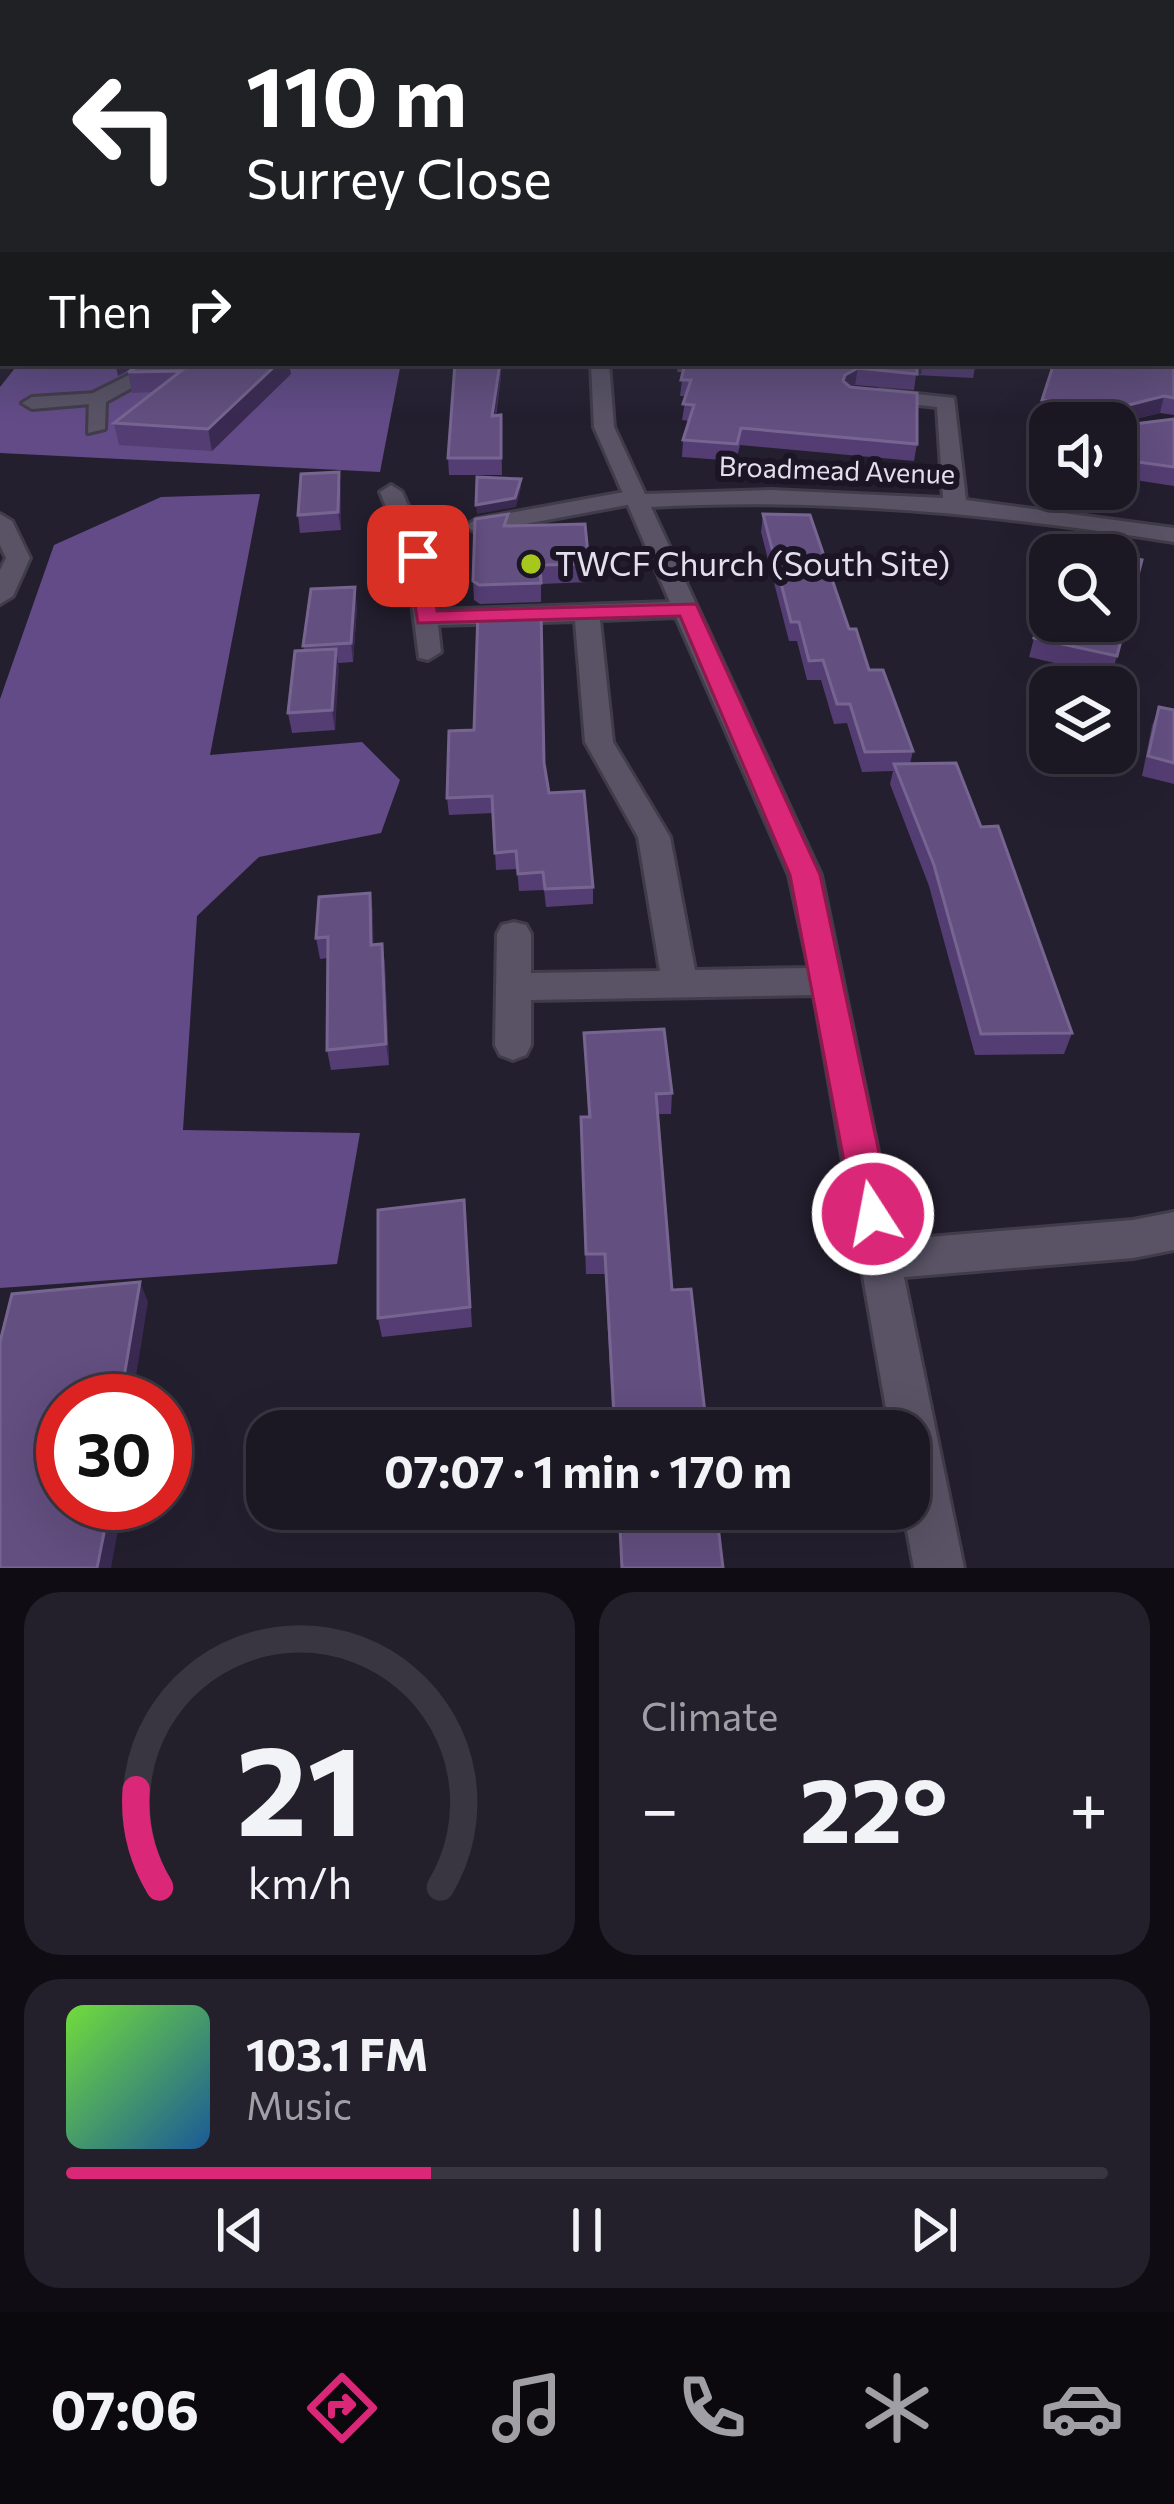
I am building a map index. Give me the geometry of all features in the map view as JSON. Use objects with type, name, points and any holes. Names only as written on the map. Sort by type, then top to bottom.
[{"type":"street","points":[[32,403],[96,399],[162,366]]},
{"type":"street","points":[[600,366],[604,427],[805,875],[830,981],[939,1568]]},
{"type":"street","points":[[855,394],[947,402],[955,505]]},
{"type":"street","points":[[95,429],[96,399]]},
{"type":"street","points":[[391,492],[418,556],[428,652]]},
{"type":"street","name":"Broadmead Avenue","points":[[477,526],[635,499],[874,497],[1036,512],[1174,535]]},
{"type":"street","points":[[0,521],[18,558],[0,596]]},
{"type":"street","points":[[426,618],[688,609]]},
{"type":"street","points":[[587,613],[599,742],[654,837],[679,981]]},
{"type":"street","points":[[513,1045],[514,934]]},
{"type":"street","points":[[514,987],[830,981]]},
{"type":"street","points":[[881,1260],[1133,1239],[1174,1231]]},
{"type":"shaded area","points":[[17,366],[400,366],[380,472],[0,453],[0,387]]},
{"type":"shaded area","points":[[260,494],[210,755],[362,742],[400,780],[381,833],[259,857],[197,916],[183,1130],[360,1133],[337,1264],[0,1288],[0,699],[54,545],[161,497]]},
{"type":"building","points":[[139,366],[275,366],[208,429],[114,423],[181,371],[128,372]]},
{"type":"building","points":[[455,366],[500,366],[492,416],[501,415],[501,458],[448,458]]},
{"type":"building","points":[[684,366],[917,366],[917,374],[858,368],[843,381],[850,387],[917,393],[917,444],[741,428],[737,444],[683,440],[694,405],[683,404],[691,380],[681,380]]},
{"type":"building","points":[[1053,366],[1174,366],[1174,398],[1042,400]]},
{"type":"building","points":[[1174,419],[1174,467],[1137,462],[1137,424]]},
{"type":"building","points":[[339,472],[338,512],[298,515],[301,474]]},
{"type":"building","points":[[477,477],[521,479],[515,498],[476,505]]},
{"type":"building","points":[[508,514],[504,526],[585,524],[589,564],[540,565],[541,583],[479,585],[473,581],[475,519]]},
{"type":"building","points":[[763,514],[810,515],[849,629],[856,629],[869,670],[883,670],[913,751],[865,752],[850,704],[837,704],[823,660],[809,661],[799,622],[791,622]]},
{"type":"building","points":[[355,587],[351,643],[303,646],[311,589]]},
{"type":"building","points":[[541,610],[544,763],[549,793],[584,791],[593,887],[545,889],[543,872],[518,874],[516,851],[495,853],[492,796],[447,798],[449,731],[474,730],[478,612]]},
{"type":"building","points":[[1052,642],[1121,642],[1117,656]]},
{"type":"building","points":[[336,649],[332,710],[288,713],[295,651]]},
{"type":"building","points":[[1159,707],[1174,710],[1174,763],[1148,756]]},
{"type":"building","points":[[956,763],[981,827],[998,826],[1072,1033],[981,1034],[934,865],[894,764]]},
{"type":"building","points":[[370,893],[371,945],[382,944],[386,1044],[327,1050],[328,937],[316,938],[319,897]]},
{"type":"building","points":[[664,1029],[672,1093],[656,1094],[672,1290],[691,1289],[705,1410],[614,1410],[605,1254],[586,1254],[581,1117],[590,1117],[584,1033]]},
{"type":"building","points":[[464,1200],[470,1307],[378,1318],[378,1210]]},
{"type":"building","points":[[140,1282],[125,1374],[36,1374],[36,1530],[105,1530],[97,1568],[0,1568],[0,1342],[12,1294]]},
{"type":"building","points":[[620,1530],[718,1530],[723,1568],[622,1568]]},
{"type":"place","name":"TWCF Church (South Site)","points":[[531,564]]},
{"type":"route","points":[[418,556],[426,618],[688,609],[805,875],[830,981],[873,1214]]}]
